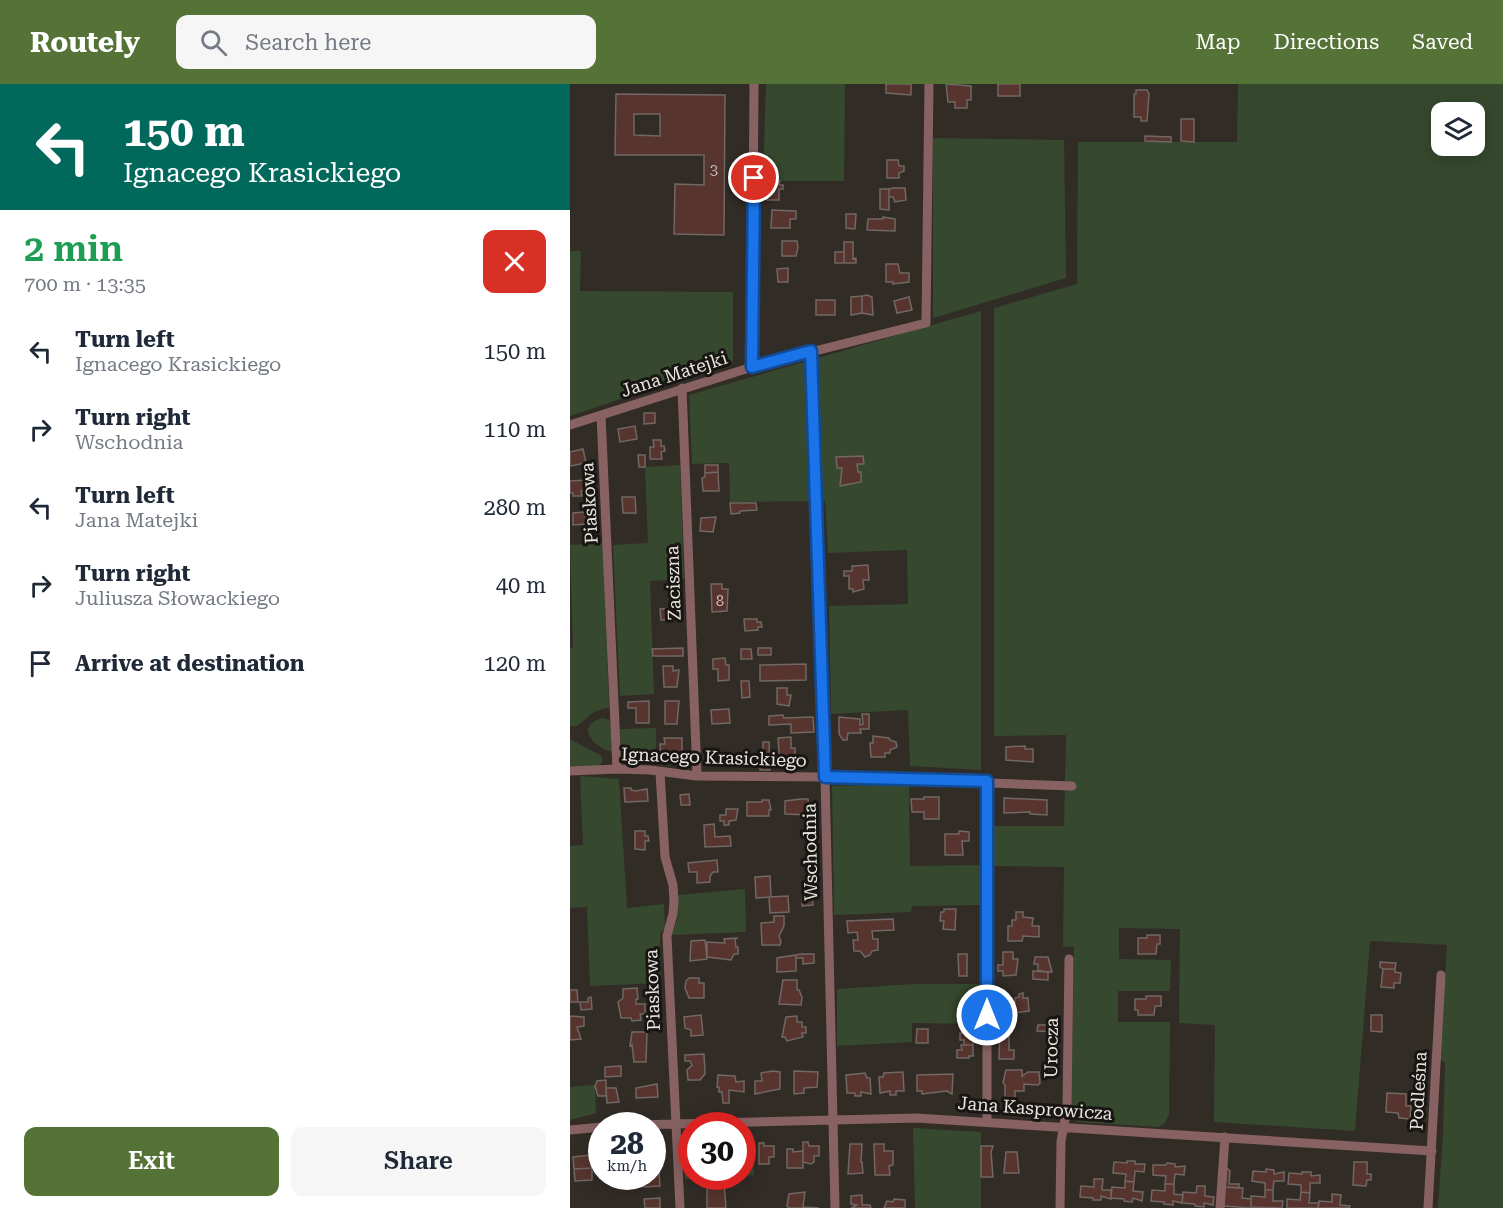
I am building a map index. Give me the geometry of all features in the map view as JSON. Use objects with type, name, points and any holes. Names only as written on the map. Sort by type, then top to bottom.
[{"type":"street","points":[[752,367],[754,84]]},
{"type":"street","name":"Jana Matejki","points":[[570,425],[752,367],[920,326],[927,320],[929,84]]},
{"type":"street","name":"Wschodnia","points":[[811,351],[825,777],[835,1208]]},
{"type":"street","name":"Zaciszna","points":[[682,388],[697,776]]},
{"type":"street","name":"Piaskowa","points":[[601,415],[617,770]]},
{"type":"street","name":"Ignacego Krasickiego","points":[[570,771],[617,770],[697,776],[987,781],[1072,786]]},
{"type":"street","name":"Piaskowa","points":[[660,772],[665,857],[673,893],[673,914],[667,936],[680,1208]]},
{"type":"street","points":[[987,781],[987,1121]]},
{"type":"street","name":"Urocza","points":[[1060,1208],[1063,1126],[1067,1108],[1069,959]]},
{"type":"street","name":"Podleśna","points":[[1428,1208],[1441,975]]},
{"type":"street","name":"Jana Kasprowicza","points":[[666,1124],[916,1118],[1432,1151]]},
{"type":"street","points":[[570,1130],[588,1128]]},
{"type":"street","points":[[1220,1208],[1225,1137]]},
{"type":"green space","points":[[766,84],[845,84],[844,181],[763,181]]},
{"type":"green space","points":[[1238,84],[1503,84],[1503,1208],[1438,1208],[1445,1062],[1440,1060],[1447,945],[1370,941],[1355,1131],[1214,1122],[1215,1025],[1179,1023],[1180,929],[1119,928],[1119,959],[1171,960],[1170,991],[1118,991],[1118,1022],[1170,1022],[1169,1114],[1165,1123],[1158,1127],[1077,1122],[1071,1114],[1074,947],[1063,946],[1064,867],[993,866],[994,826],[1064,826],[1066,735],[994,736],[994,308],[1077,284],[1078,142],[1237,142]]},
{"type":"green space","points":[[933,138],[1064,140],[1066,278],[933,318]]},
{"type":"green space","points":[[570,251],[581,251],[580,291],[733,292],[733,361],[570,416]]},
{"type":"green space","points":[[981,311],[981,770],[910,766],[908,710],[831,714],[829,606],[908,604],[907,550],[828,553],[825,501],[730,502],[729,463],[692,464],[689,395]]},
{"type":"green space","points":[[680,465],[684,579],[650,581],[654,694],[620,696],[613,545],[648,543],[645,467]]},
{"type":"green space","points":[[603,543],[609,707],[594,712],[577,726],[570,726],[570,648],[573,647],[570,545]]},
{"type":"green space","points":[[603,718],[610,720],[612,752],[598,746],[588,731],[594,721]]},
{"type":"green space","points":[[656,728],[656,764],[622,761],[620,729]]},
{"type":"green space","points":[[570,739],[600,755],[603,760],[600,766],[570,767]]},
{"type":"green space","points":[[580,776],[619,779],[627,908],[664,904],[665,928],[660,933],[661,983],[590,986],[587,907],[570,908],[570,846],[583,845]]},
{"type":"green space","points":[[909,784],[910,866],[981,865],[981,905],[912,906],[911,912],[834,915],[832,786]]},
{"type":"green space","points":[[745,889],[746,932],[672,935],[678,917],[678,895]]},
{"type":"green space","points":[[912,984],[980,984],[980,1024],[912,1023],[912,1042],[837,1046],[837,989]]},
{"type":"green space","points":[[595,1085],[596,1112],[588,1112],[588,1115],[570,1120],[570,1087]]},
{"type":"green space","points":[[913,1128],[981,1132],[981,1208],[915,1208]]},
{"type":"building","points":[[886,84],[911,84],[911,95],[886,93]]},
{"type":"building","points":[[946,84],[971,86],[971,100],[967,100],[967,108],[955,108],[955,102],[948,102]]},
{"type":"building","points":[[998,84],[1020,84],[1020,96],[998,96]]},
{"type":"building","points":[[1136,90],[1147,90],[1149,94],[1147,121],[1141,121],[1141,117],[1134,117]]},
{"type":"building","points":[[616,94],[725,95],[724,235],[674,234],[675,184],[704,185],[704,155],[615,155]],"holes":[[[634,114],[660,114],[660,136],[634,135]]]},
{"type":"building","points":[[1181,119],[1194,119],[1194,142],[1181,141]]},
{"type":"building","points":[[1145,136],[1171,137],[1171,142],[1145,141]]},
{"type":"building","points":[[887,160],[898,160],[899,166],[904,166],[904,171],[899,173],[899,178],[887,178]]},
{"type":"building","points":[[771,181],[780,181],[779,185],[783,185],[783,189],[779,189],[779,200],[767,200]]},
{"type":"building","points":[[905,188],[906,200],[895,202],[893,197],[889,197],[889,189]]},
{"type":"building","points":[[880,189],[889,189],[889,210],[880,209]]},
{"type":"building","points":[[772,210],[796,211],[796,219],[790,219],[790,228],[771,228]]},
{"type":"building","points":[[846,214],[856,214],[855,229],[846,228]]},
{"type":"building","points":[[883,217],[895,219],[895,231],[867,230],[868,219],[883,219]]},
{"type":"building","points":[[782,241],[797,241],[796,256],[782,256]]},
{"type":"building","points":[[844,242],[853,242],[853,259],[856,258],[856,263],[844,263]]},
{"type":"building","points":[[835,252],[844,252],[844,263],[835,263]]},
{"type":"building","points":[[886,264],[898,264],[900,273],[909,273],[909,282],[893,284],[893,282],[886,282]]},
{"type":"building","points":[[788,268],[788,282],[778,282],[777,269]]},
{"type":"building","points":[[862,296],[872,297],[873,315],[862,313]]},
{"type":"building","points":[[862,296],[862,313],[851,315],[851,297]]},
{"type":"building","points":[[909,297],[912,310],[897,313],[894,301]]},
{"type":"building","points":[[816,300],[835,300],[835,315],[816,315]]},
{"type":"building","points":[[644,413],[655,413],[655,423],[644,424]]},
{"type":"building","points":[[635,426],[637,439],[620,442],[618,429]]},
{"type":"building","points":[[653,440],[661,440],[661,446],[664,446],[665,451],[661,452],[662,459],[650,459],[650,447],[654,447]]},
{"type":"building","points":[[583,449],[586,463],[570,466],[570,452]]},
{"type":"building","points":[[638,455],[645,455],[645,467],[639,467]]},
{"type":"building","points":[[863,456],[864,464],[857,464],[858,472],[861,472],[861,482],[840,486],[842,468],[837,468],[836,457]]},
{"type":"building","points":[[705,465],[718,465],[718,472],[705,473]]},
{"type":"building","points":[[718,472],[719,491],[703,491],[702,478],[705,477],[705,473]]},
{"type":"building","points":[[587,480],[588,491],[581,491],[582,496],[573,496],[573,493],[570,493],[570,481]]},
{"type":"building","points":[[622,497],[635,497],[636,513],[623,513]]},
{"type":"building","points":[[730,503],[756,503],[757,510],[731,514]]},
{"type":"building","points":[[585,512],[586,524],[573,525],[573,513]]},
{"type":"building","points":[[716,517],[713,532],[700,531],[701,518]]},
{"type":"building","points":[[868,565],[869,580],[863,580],[864,589],[853,592],[853,589],[849,589],[849,576],[844,576],[844,571],[852,571],[852,566]]},
{"type":"building","points":[[711,584],[722,584],[722,589],[728,589],[727,611],[712,612]]},
{"type":"building","points":[[672,608],[673,620],[661,620],[660,609]]},
{"type":"building","points":[[744,619],[757,619],[757,622],[761,622],[762,627],[758,627],[758,630],[745,631]]},
{"type":"building","points":[[683,648],[683,656],[653,656],[652,649]]},
{"type":"building","points":[[758,648],[771,648],[771,655],[758,655]]},
{"type":"building","points":[[741,649],[751,649],[752,659],[741,659]]},
{"type":"building","points":[[725,658],[726,665],[729,665],[729,680],[718,681],[718,669],[713,669],[713,659]]},
{"type":"building","points":[[806,664],[806,680],[760,681],[760,665]]},
{"type":"building","points":[[663,666],[673,666],[673,671],[679,670],[677,687],[664,687]]},
{"type":"building","points":[[741,681],[749,681],[750,697],[742,698]]},
{"type":"building","points":[[777,688],[787,688],[787,695],[791,695],[789,706],[777,704]]},
{"type":"building","points":[[649,701],[649,723],[636,723],[636,708],[628,708],[628,702]]},
{"type":"building","points":[[665,701],[679,701],[677,724],[665,724]]},
{"type":"building","points":[[729,709],[730,723],[712,724],[711,710]]},
{"type":"building","points":[[862,714],[869,714],[869,729],[860,729],[861,733],[848,733],[847,740],[843,740],[839,734],[839,717],[860,719],[860,725],[863,724]]},
{"type":"building","points":[[783,715],[784,718],[813,717],[814,732],[791,733],[791,724],[769,725],[769,716]]},
{"type":"building","points":[[873,736],[889,738],[896,742],[897,747],[890,750],[890,753],[885,753],[885,757],[871,757],[870,743],[873,743]]},
{"type":"building","points":[[791,737],[791,748],[795,748],[795,765],[780,766],[778,738]]},
{"type":"building","points":[[664,738],[682,738],[682,753],[661,755],[660,744],[665,744]]},
{"type":"building","points":[[763,742],[769,742],[770,770],[760,770],[759,750],[763,750]]},
{"type":"building","points":[[1025,746],[1025,749],[1033,749],[1033,762],[1006,760],[1006,747]]},
{"type":"building","points":[[624,788],[636,791],[647,789],[648,801],[625,802]]},
{"type":"building","points":[[689,794],[690,805],[681,805],[680,795]]},
{"type":"building","points":[[924,797],[939,797],[939,819],[924,819],[924,812],[912,812],[911,799],[924,799]]},
{"type":"building","points":[[1004,798],[1047,800],[1047,815],[1030,814],[1030,812],[1004,813]]},
{"type":"building","points":[[808,799],[809,815],[785,814],[785,801]]},
{"type":"building","points":[[762,800],[769,800],[771,810],[769,810],[769,816],[747,816],[747,802],[762,802]]},
{"type":"building","points":[[726,809],[738,809],[736,820],[729,821],[729,825],[724,825],[724,821],[720,821],[720,815],[726,815]]},
{"type":"building","points":[[714,824],[715,837],[730,836],[731,846],[705,847],[704,825]]},
{"type":"building","points":[[635,831],[645,831],[645,836],[648,836],[649,841],[645,841],[645,850],[635,849]]},
{"type":"building","points":[[959,831],[969,832],[969,841],[962,841],[963,855],[945,855],[945,834],[959,834]]},
{"type":"building","points":[[717,860],[718,872],[713,872],[710,882],[697,883],[697,872],[689,872],[688,863]]},
{"type":"building","points":[[770,876],[771,897],[756,898],[755,877]]},
{"type":"building","points":[[788,896],[789,912],[770,913],[769,897]]},
{"type":"building","points":[[802,896],[812,896],[813,905],[802,906]]},
{"type":"building","points":[[944,909],[956,909],[955,930],[943,929],[944,921],[940,921],[941,912],[944,912]]},
{"type":"building","points":[[1016,912],[1023,912],[1023,917],[1033,918],[1032,926],[1039,926],[1039,937],[1023,936],[1022,941],[1008,941],[1008,926],[1012,926],[1012,920],[1016,920]]},
{"type":"building","points":[[774,916],[784,916],[784,926],[779,936],[780,945],[762,945],[761,923],[774,922]]},
{"type":"building","points":[[893,919],[894,930],[872,931],[873,939],[878,939],[878,950],[872,951],[865,957],[860,951],[854,951],[853,940],[858,940],[857,932],[848,933],[847,921]]},
{"type":"building","points":[[1147,935],[1160,935],[1160,944],[1157,944],[1156,954],[1138,954],[1138,938],[1147,938]]},
{"type":"building","points":[[738,938],[735,939],[738,954],[734,954],[731,960],[707,957],[707,942],[725,943],[724,939]]},
{"type":"building","points":[[705,940],[707,959],[690,961],[691,941]]},
{"type":"building","points":[[1003,952],[1013,952],[1013,959],[1018,959],[1016,975],[1003,976],[1003,971],[998,971],[998,965],[1003,965]]},
{"type":"building","points":[[814,954],[814,963],[803,964],[803,958],[796,958],[796,955]]},
{"type":"building","points":[[958,954],[967,954],[967,976],[959,976]]},
{"type":"building","points":[[796,955],[796,971],[777,972],[777,958]]},
{"type":"building","points":[[1035,957],[1048,957],[1052,972],[1038,971],[1038,964],[1034,964]]},
{"type":"building","points":[[1380,962],[1396,963],[1395,969],[1383,969],[1380,967]]},
{"type":"building","points":[[1383,969],[1395,969],[1395,972],[1401,973],[1400,983],[1394,983],[1394,988],[1381,987]]},
{"type":"building","points":[[1033,971],[1048,972],[1048,980],[1033,979]]},
{"type":"building","points":[[689,978],[699,978],[699,983],[704,983],[704,998],[689,998],[685,988]]},
{"type":"building","points":[[783,980],[797,980],[797,990],[802,997],[801,1005],[779,1004]]},
{"type":"building","points":[[637,988],[636,1004],[645,1004],[645,1014],[640,1014],[641,1020],[632,1021],[631,1018],[621,1018],[618,1002],[623,998],[623,989]]},
{"type":"building","points":[[570,990],[577,990],[578,1002],[570,1002]]},
{"type":"building","points":[[1023,993],[1023,998],[1028,998],[1029,1011],[1014,1013],[1015,998]]},
{"type":"building","points":[[1146,996],[1161,996],[1161,1006],[1155,1006],[1154,1015],[1138,1015],[1138,1010],[1135,1010],[1135,999],[1146,999]]},
{"type":"building","points":[[591,997],[592,1009],[581,1010],[580,1002],[588,1002],[588,998]]},
{"type":"building","points":[[998,1009],[1008,1010],[1004,1020],[998,1020]]},
{"type":"building","points":[[701,1015],[703,1035],[691,1036],[691,1030],[685,1028],[684,1017]]},
{"type":"building","points":[[1371,1015],[1382,1015],[1382,1032],[1371,1031]]},
{"type":"building","points":[[570,1016],[584,1017],[584,1026],[577,1027],[581,1039],[570,1040]]},
{"type":"building","points":[[797,1016],[797,1022],[802,1022],[802,1027],[806,1027],[806,1033],[802,1033],[803,1037],[787,1041],[785,1037],[782,1037],[786,1017]]},
{"type":"building","points":[[1038,1025],[1056,1025],[1056,1032],[1037,1031]]},
{"type":"building","points":[[917,1029],[928,1029],[928,1043],[916,1043]]},
{"type":"building","points":[[632,1032],[647,1032],[646,1062],[634,1062],[632,1045],[630,1046]]},
{"type":"building","points":[[960,1033],[973,1033],[973,1045],[964,1045],[964,1040],[960,1040]]},
{"type":"building","points":[[1000,1033],[1009,1033],[1009,1050],[1014,1050],[1014,1059],[999,1059]]},
{"type":"building","points":[[961,1045],[973,1045],[973,1056],[957,1058],[957,1050],[962,1050]]},
{"type":"building","points":[[704,1054],[705,1074],[700,1080],[688,1080],[687,1070],[692,1065],[690,1061],[685,1061],[685,1055]]},
{"type":"building","points":[[621,1066],[621,1076],[605,1077],[605,1067]]},
{"type":"building","points":[[1006,1070],[1022,1070],[1022,1076],[1028,1072],[1039,1072],[1040,1083],[1038,1085],[1024,1084],[1024,1091],[1015,1091],[1015,1101],[1005,1101],[1003,1082]]},
{"type":"building","points":[[794,1071],[818,1072],[817,1087],[804,1088],[804,1093],[794,1094]]},
{"type":"building","points":[[780,1072],[780,1089],[755,1094],[755,1081],[762,1081],[761,1073]]},
{"type":"building","points":[[903,1072],[904,1091],[896,1091],[896,1095],[890,1095],[890,1091],[880,1093],[879,1077],[883,1077],[884,1073]]},
{"type":"building","points":[[865,1073],[867,1078],[870,1078],[871,1094],[861,1092],[861,1096],[855,1096],[855,1093],[847,1093],[846,1075]]},
{"type":"building","points":[[953,1074],[952,1094],[947,1091],[922,1094],[922,1091],[917,1091],[917,1075]]},
{"type":"building","points":[[718,1075],[735,1076],[736,1082],[744,1081],[744,1092],[729,1090],[729,1103],[723,1103],[722,1092],[719,1092],[719,1087],[717,1087]]},
{"type":"building","points":[[606,1080],[606,1096],[598,1096],[595,1086],[597,1081]]},
{"type":"building","points":[[657,1084],[658,1097],[636,1098],[636,1088]]},
{"type":"building","points":[[606,1088],[616,1088],[619,1102],[607,1103]]},
{"type":"building","points":[[1387,1093],[1406,1094],[1406,1106],[1411,1106],[1410,1119],[1399,1118],[1398,1113],[1386,1112]]},
{"type":"building","points":[[803,1142],[808,1142],[809,1146],[819,1146],[819,1156],[814,1156],[814,1162],[811,1164],[803,1162]]},
{"type":"building","points":[[759,1143],[764,1143],[764,1146],[774,1146],[774,1157],[769,1157],[769,1164],[759,1164]]},
{"type":"building","points":[[850,1144],[862,1144],[863,1173],[848,1174]]},
{"type":"building","points":[[874,1144],[884,1144],[884,1151],[893,1151],[893,1165],[889,1166],[890,1175],[875,1175]]},
{"type":"building","points":[[981,1146],[993,1146],[991,1152],[993,1177],[981,1177]]},
{"type":"building","points":[[787,1149],[793,1149],[793,1152],[803,1151],[803,1168],[787,1168]]},
{"type":"building","points":[[1006,1152],[1017,1152],[1019,1173],[1004,1173]]},
{"type":"building","points":[[588,1155],[588,1168],[574,1169],[573,1157]]},
{"type":"building","points":[[1127,1161],[1145,1164],[1144,1172],[1135,1171],[1134,1182],[1125,1181],[1126,1174],[1113,1173],[1114,1162],[1127,1163]]},
{"type":"building","points":[[1354,1162],[1367,1162],[1367,1174],[1371,1174],[1371,1180],[1367,1180],[1366,1186],[1353,1185]]},
{"type":"building","points":[[1167,1163],[1175,1164],[1175,1167],[1185,1166],[1184,1175],[1175,1174],[1174,1184],[1165,1184],[1166,1176],[1153,1175],[1153,1165],[1166,1165]]},
{"type":"building","points":[[588,1168],[588,1180],[575,1181],[574,1169]]},
{"type":"building","points":[[1227,1168],[1230,1171],[1229,1184],[1239,1184],[1239,1188],[1225,1187]]},
{"type":"building","points":[[1266,1169],[1274,1170],[1274,1174],[1284,1172],[1284,1181],[1274,1181],[1273,1190],[1265,1190],[1265,1183],[1252,1181],[1253,1171],[1266,1172]]},
{"type":"building","points":[[1302,1172],[1311,1172],[1311,1176],[1320,1175],[1320,1183],[1310,1183],[1310,1193],[1301,1192],[1301,1185],[1288,1184],[1289,1173],[1302,1174]]},
{"type":"building","points":[[1094,1179],[1103,1179],[1102,1190],[1111,1190],[1111,1199],[1101,1196],[1101,1200],[1080,1197],[1081,1186],[1094,1187]]},
{"type":"building","points":[[1125,1181],[1134,1182],[1133,1191],[1143,1192],[1142,1201],[1133,1198],[1132,1202],[1111,1198],[1112,1187],[1125,1188]]},
{"type":"building","points":[[1165,1184],[1174,1184],[1174,1194],[1183,1195],[1182,1203],[1173,1201],[1173,1205],[1151,1201],[1152,1190],[1165,1191]]},
{"type":"building","points":[[1197,1186],[1205,1186],[1205,1196],[1214,1197],[1213,1205],[1204,1203],[1204,1207],[1182,1203],[1183,1192],[1196,1193]]},
{"type":"building","points":[[1225,1187],[1243,1188],[1242,1198],[1251,1199],[1251,1208],[1224,1206]]},
{"type":"building","points":[[707,1190],[725,1190],[726,1208],[707,1208]]},
{"type":"building","points":[[1265,1190],[1273,1190],[1273,1201],[1283,1201],[1282,1208],[1251,1207],[1251,1196],[1265,1197]]},
{"type":"building","points":[[805,1192],[803,1207],[819,1208],[789,1208],[787,1206],[789,1194]]},
{"type":"building","points":[[1301,1192],[1310,1193],[1309,1203],[1319,1203],[1318,1208],[1287,1208],[1287,1199],[1300,1200]]},
{"type":"building","points":[[1332,1194],[1341,1195],[1340,1205],[1350,1206],[1349,1208],[1318,1208],[1319,1201],[1332,1202]]},
{"type":"building","points":[[862,1195],[862,1205],[870,1205],[871,1208],[851,1208],[857,1205],[851,1204],[851,1196]]},
{"type":"building","points":[[660,1198],[660,1208],[645,1208],[644,1199]]},
{"type":"building","points":[[894,1199],[905,1200],[905,1208],[884,1208],[887,1201],[893,1202]]},
{"type":"route","points":[[754,178],[752,367],[811,351],[825,777],[987,781],[987,1015]]}]
